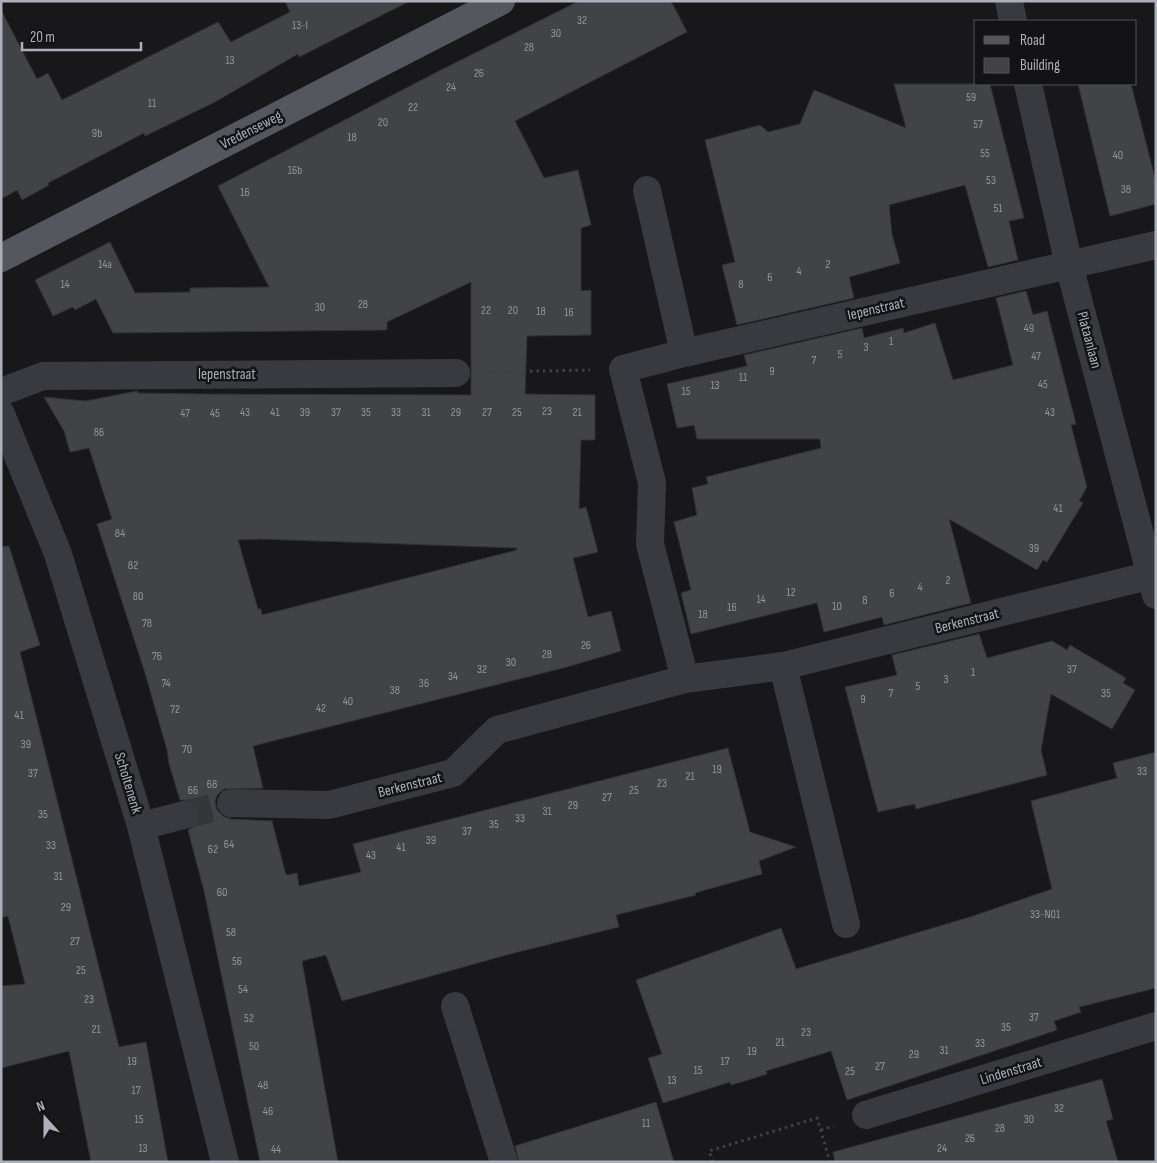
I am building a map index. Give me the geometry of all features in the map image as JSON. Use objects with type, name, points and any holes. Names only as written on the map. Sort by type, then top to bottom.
[{"type":"main road","name":"Vredenseweg","points":[[1,258],[502,1]]},
{"type":"street","points":[[1009,1],[1013,20]]},
{"type":"street","name":"Plataanlaan","points":[[1028,85],[1069,265],[1154,582]]},
{"type":"street","points":[[647,190],[684,353]]},
{"type":"street","name":"Iepenstraat","points":[[623,369],[684,353],[1156,245]]},
{"type":"street","points":[[623,369],[652,483],[650,544],[685,679]]},
{"type":"street","name":"Iepenstraat","points":[[1,392],[43,376],[456,373]]},
{"type":"street","name":"Scholtenenk","points":[[1,414],[58,554],[141,826],[225,1162]]},
{"type":"street","name":"Berkenstraat","points":[[231,803],[329,805],[453,774],[497,730],[685,679],[783,666],[1154,582]]},
{"type":"street","points":[[783,666],[846,924]]},
{"type":"street","points":[[141,826],[184,815]]},
{"type":"street","points":[[454,1006],[504,1162]]},
{"type":"street","name":"Lindenstraat","points":[[866,1115],[1156,1026]]},
{"type":"path","points":[[456,373],[623,369]]},
{"type":"path","points":[[713,1162],[709,1151],[817,1118],[830,1162]]},
{"type":"building","points":[[285,1],[410,1],[299,57],[298,54],[215,102],[145,136],[144,133],[48,183],[49,185],[22,200],[17,190],[1,199],[1,10],[37,79],[48,73],[62,100],[218,22],[231,42],[290,12]]},
{"type":"building","points":[[579,1],[671,1],[687,32],[515,121],[544,178],[578,170],[591,225],[581,228],[581,291],[591,290],[591,335],[527,336],[525,394],[595,395],[595,440],[581,440],[579,509],[586,507],[598,552],[573,558],[588,617],[611,611],[621,651],[567,667],[253,746],[263,788],[224,789],[217,795],[215,802],[217,810],[223,816],[230,819],[272,821],[286,875],[297,873],[299,886],[361,872],[353,844],[728,748],[750,832],[796,847],[759,861],[762,874],[695,893],[696,895],[616,915],[619,927],[510,954],[342,1001],[326,955],[302,961],[338,1162],[260,1162],[204,891],[188,830],[195,826],[199,820],[199,811],[195,804],[189,800],[180,800],[169,764],[167,750],[145,673],[97,524],[112,519],[89,448],[70,452],[64,431],[44,397],[86,401],[137,391],[138,393],[200,394],[471,395],[471,282],[387,322],[387,330],[113,333],[96,299],[75,310],[73,307],[53,316],[35,280],[110,242],[135,293],[190,292],[190,288],[269,287],[218,186],[433,74]],"holes":[[[259,539],[517,548],[517,550],[262,615],[261,609],[258,609],[238,540]]]},
{"type":"building","points":[[894,84],[990,85],[1024,218],[1009,221],[1018,260],[988,267],[965,185],[889,205],[892,234],[900,263],[849,277],[854,298],[737,325],[722,265],[735,262],[705,140],[760,125],[768,132],[800,124],[814,90],[906,128]]},
{"type":"building","points":[[1078,85],[1131,85],[1156,182],[1156,204],[1110,216]]},
{"type":"building","points":[[1026,291],[1033,315],[1047,311],[1076,424],[1071,425],[1087,487],[1079,501],[1083,503],[1047,562],[1043,560],[1037,570],[949,519],[971,603],[884,625],[882,617],[824,632],[817,603],[691,634],[681,593],[691,590],[674,522],[697,515],[692,488],[708,484],[706,477],[821,448],[820,439],[697,439],[694,425],[677,428],[667,384],[747,366],[744,355],[862,328],[864,338],[903,328],[904,333],[935,323],[953,380],[1013,365],[996,298]]},
{"type":"building","points":[[9,546],[40,645],[20,652],[119,1047],[146,1042],[168,1162],[91,1162],[69,1051],[1,1068],[1,986],[25,984],[8,916],[1,918],[1,547]]},
{"type":"building","points":[[979,634],[987,658],[1052,641],[1067,650],[1070,645],[1126,678],[1123,683],[1135,690],[1112,729],[1051,694],[1041,750],[1047,775],[916,809],[915,804],[878,812],[845,687],[897,675],[892,655]]},
{"type":"building","points":[[1156,752],[1156,988],[1079,1007],[1081,1012],[1054,1021],[1057,1030],[847,1100],[831,1051],[766,1071],[767,1074],[748,1080],[731,1085],[730,1082],[663,1103],[648,1058],[662,1054],[636,980],[781,928],[796,969],[973,916],[1052,889],[1031,801],[1117,778],[1113,763]]},
{"type":"building","points":[[1102,1079],[1113,1119],[1106,1121],[1118,1162],[835,1162],[833,1152]]},
{"type":"building","points":[[656,1102],[674,1162],[519,1162],[515,1146]]},
{"type":"tunnel","points":[[184,815],[231,803]]}]
